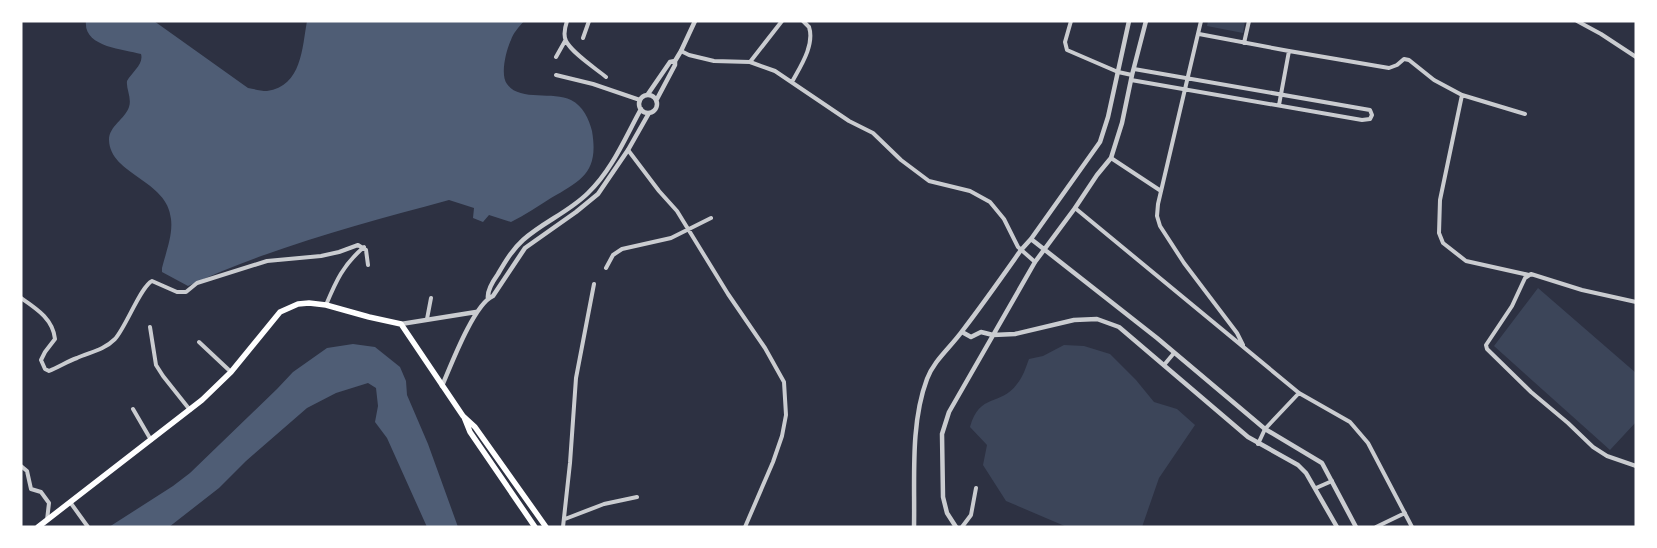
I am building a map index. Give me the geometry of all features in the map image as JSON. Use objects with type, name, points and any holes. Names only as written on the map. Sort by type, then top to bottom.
[{"type":"highway","points":[[38,527],[190,410],[215,388],[231,372],[280,312],[298,304],[309,303],[326,305],[401,324],[463,416],[470,432],[535,527]]},
{"type":"highway","points":[[463,416],[475,427],[546,527]]},
{"type":"street","points":[[567,21],[564,32],[565,41],[606,77]]},
{"type":"street","points":[[583,38],[589,21]]},
{"type":"street","points":[[442,386],[476,312],[488,298],[493,296],[525,248],[598,194],[628,150],[649,113],[657,108],[657,99],[695,21]]},
{"type":"street","points":[[750,62],[782,21]]},
{"type":"street","points":[[792,82],[805,57],[810,37],[809,27],[803,21]]},
{"type":"street","points":[[1071,21],[1065,42],[1067,50],[1132,77],[1362,120],[1370,119],[1372,115],[1370,110],[1134,69]]},
{"type":"street","points":[[914,527],[916,439],[920,403],[932,369],[1031,239],[1100,142],[1108,117],[1129,21]]},
{"type":"street","points":[[956,527],[947,513],[942,497],[942,434],[949,412],[1035,262],[1111,158],[1122,124],[1146,21]]},
{"type":"street","points":[[1201,21],[1161,191],[1158,210],[1160,226],[1184,263],[1237,333],[1244,347]]},
{"type":"street","points":[[1244,43],[1249,21]]},
{"type":"street","points":[[1577,21],[1636,57]]},
{"type":"street","points":[[1199,34],[1389,68],[1397,65],[1404,59],[1409,60],[1434,80],[1462,96],[1525,114]]},
{"type":"street","points":[[556,57],[565,41]]},
{"type":"street","points":[[681,51],[689,55],[714,61],[750,62],[775,71],[849,121],[873,133],[901,160],[929,181],[970,191],[990,202],[1004,219],[1014,242],[1035,262]]},
{"type":"street","points":[[1279,105],[1289,51]]},
{"type":"street","points":[[640,100],[648,94],[670,62],[675,61]]},
{"type":"street","points":[[556,75],[593,84],[640,100]]},
{"type":"street","points":[[648,94],[657,99]]},
{"type":"street","points":[[1462,96],[1440,200],[1439,233],[1443,242],[1466,261],[1531,274],[1582,290],[1636,302]]},
{"type":"street","points":[[488,298],[487,293],[495,278],[522,241],[580,200],[601,179],[641,109],[640,100]]},
{"type":"street","points":[[641,109],[649,113]]},
{"type":"street","points":[[628,150],[658,191],[677,211],[688,231],[765,348],[784,382],[786,415],[782,436],[745,527]]},
{"type":"street","points":[[1111,158],[1161,191]]},
{"type":"street","points":[[1075,208],[1299,393],[1344,418],[1360,432],[1412,527]]},
{"type":"street","points":[[606,268],[613,255],[622,249],[671,238],[712,218]]},
{"type":"street","points":[[1031,239],[1174,353],[1264,432],[1322,463],[1329,483],[1356,527]]},
{"type":"street","points":[[21,298],[38,310],[53,327],[55,339],[41,360],[45,369],[49,370],[98,351],[114,339],[120,332],[145,287],[152,281],[181,293],[186,292],[197,283],[267,261],[321,256],[358,245],[366,250],[368,265]]},
{"type":"street","points":[[326,305],[343,269],[364,248]]},
{"type":"street","points":[[1529,275],[1525,278],[1512,306],[1486,345],[1487,349],[1531,392],[1593,447],[1607,456],[1636,466]]},
{"type":"street","points":[[563,527],[576,378],[594,284]]},
{"type":"street","points":[[427,319],[431,298]]},
{"type":"street","points":[[401,324],[476,312]]},
{"type":"street","points":[[962,332],[972,337],[980,332],[993,335],[1015,334],[1074,320],[1097,319],[1119,327],[1248,437],[1298,465],[1317,487],[1337,527]]},
{"type":"street","points":[[150,327],[156,365],[190,410]]},
{"type":"street","points":[[199,342],[231,372]]},
{"type":"street","points":[[1164,365],[1174,353]]},
{"type":"street","points":[[1258,443],[1264,432],[1299,393]]},
{"type":"street","points":[[132,409],[151,440]]},
{"type":"street","points":[[21,466],[28,472],[30,489],[42,493],[49,503],[47,520]]},
{"type":"street","points":[[1317,487],[1329,483]]},
{"type":"street","points":[[962,527],[971,515],[976,488]]},
{"type":"street","points":[[565,519],[604,504],[637,497]]},
{"type":"street","points":[[70,502],[88,527]]},
{"type":"street","points":[[1376,527],[1405,513]]},
{"type":"shaded area","points":[[86,21],[154,21],[248,88],[267,91],[279,88],[294,74],[301,54],[307,21],[524,21],[513,35],[507,50],[504,62],[504,75],[507,84],[520,93],[564,97],[579,106],[585,113],[591,126],[594,145],[593,156],[586,173],[579,180],[511,222],[489,215],[483,222],[473,218],[474,208],[449,200],[350,227],[284,248],[252,259],[188,286],[162,272],[171,231],[168,206],[150,186],[119,162],[112,152],[109,140],[114,127],[129,107],[130,100],[127,81],[139,65],[141,54],[97,42],[87,30]]},
{"type":"shaded area","points":[[1208,21],[1245,21],[1243,33],[1207,26]]},
{"type":"shaded area","points":[[1538,288],[1636,373],[1636,422],[1610,450],[1494,346]]},
{"type":"shaded area","points":[[353,344],[375,347],[400,367],[406,381],[407,395],[428,444],[458,527],[427,527],[387,438],[375,422],[378,406],[376,388],[368,383],[336,393],[307,408],[246,461],[219,488],[169,527],[109,527],[190,473],[293,372],[327,348]]},
{"type":"shaded area","points":[[1064,345],[1084,346],[1110,354],[1136,380],[1154,402],[1177,409],[1195,425],[1159,478],[1142,527],[1067,527],[1006,501],[983,465],[987,445],[970,427],[974,416],[985,404],[1011,391],[1021,378],[1029,359],[1043,356]]}]
